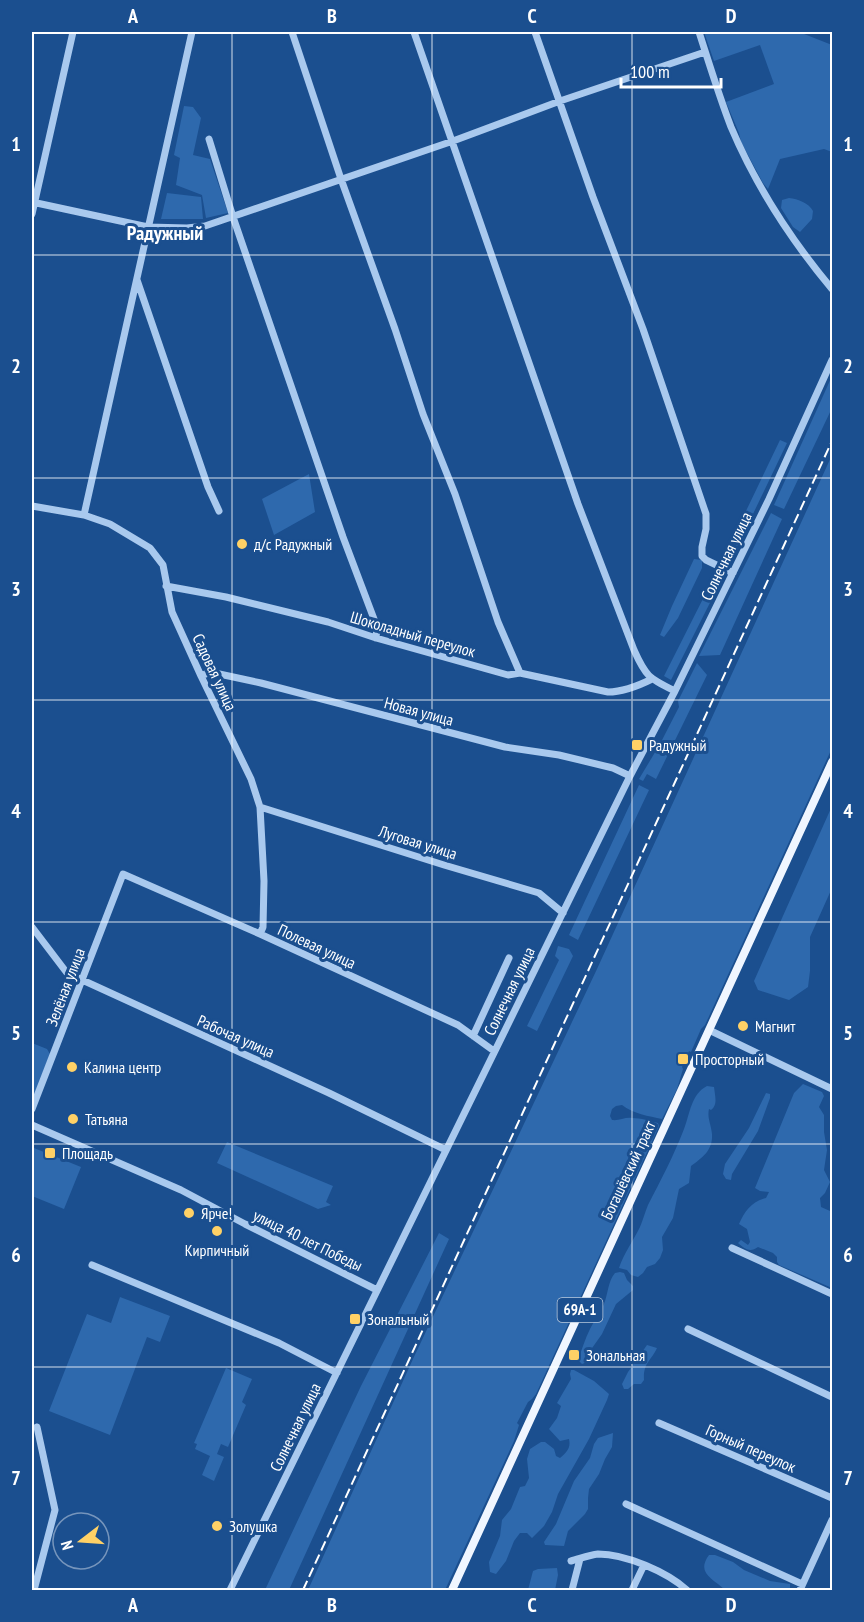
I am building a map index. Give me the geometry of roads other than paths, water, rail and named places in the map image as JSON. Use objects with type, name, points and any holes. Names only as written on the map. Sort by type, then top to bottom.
[{"type":"main road","name":"Богашёвский тракт","points":[[452,1590],[832,762]]},
{"type":"street","points":[[32,214],[73,32]]},
{"type":"street","points":[[84,515],[192,32]]},
{"type":"street","points":[[292,32],[423,414],[455,494],[498,622],[520,673]]},
{"type":"street","points":[[414,32],[578,504],[634,650],[642,669],[652,679],[675,691]]},
{"type":"street","points":[[535,32],[593,197],[639,318],[706,514],[702,556],[733,573]]},
{"type":"street","points":[[699,32],[731,127],[747,161],[801,250],[832,289]]},
{"type":"street","points":[[33,202],[148,227],[205,226],[705,52]]},
{"type":"street","points":[[210,139],[234,217],[343,537],[378,627],[376,638]]},
{"type":"street","points":[[136,278],[208,487],[219,511]]},
{"type":"street","name":"Солнечная улица","points":[[230,1590],[630,776],[733,573],[832,360]]},
{"type":"street","name":"Садовая улица","points":[[32,506],[84,515],[110,524],[150,548],[163,565],[172,612],[251,778],[260,807],[264,881],[263,927],[260,934]]},
{"type":"street","name":"Шоколадный переулок","points":[[166,586],[226,597],[328,622],[508,675],[520,673],[608,692],[618,692],[652,679]]},
{"type":"street","name":"Новая улица","points":[[201,676],[210,672],[261,683],[505,747],[559,755],[613,768],[630,776]]},
{"type":"street","name":"Луговая улица","points":[[260,807],[539,893],[563,913]]},
{"type":"street","name":"Полевая улица","points":[[123,874],[260,934],[447,1021],[495,1051]]},
{"type":"street","name":"Зелёная улица","points":[[32,1109],[123,874]]},
{"type":"street","name":"Рабочая улица","points":[[32,927],[67,973],[329,1093],[446,1150]]},
{"type":"street","points":[[473,1036],[509,958]]},
{"type":"street","points":[[710,1030],[832,1089]]},
{"type":"street","name":"улица 40 лет Победы","points":[[32,1125],[181,1190],[377,1290]]},
{"type":"street","points":[[732,1248],[832,1294]]},
{"type":"street","points":[[92,1265],[235,1323],[337,1373]]},
{"type":"street","points":[[688,1329],[832,1396]]},
{"type":"street","name":"Горный переулок","points":[[659,1423],[832,1498]]},
{"type":"street","points":[[34,1590],[55,1510],[36,1427]]},
{"type":"street","points":[[626,1504],[801,1587],[832,1520]]},
{"type":"street","points":[[571,1561],[598,1554],[620,1557],[653,1568],[687,1590]]},
{"type":"street","points":[[572,1590],[579,1558]]},
{"type":"street","points":[[632,1590],[644,1565]]},
{"type":"railway","points":[[303,1590],[832,441]]},
{"type":"place","name":"д/с Радужный","points":[[242,544]]},
{"type":"place","name":"Радужный","points":[[637,745]]},
{"type":"place","name":"Магнит","points":[[743,1026]]},
{"type":"place","name":"Просторный","points":[[683,1059]]},
{"type":"place","name":"Калина центр","points":[[72,1067]]},
{"type":"place","name":"Татьяна","points":[[73,1119]]},
{"type":"place","name":"Площадь","points":[[50,1153]]},
{"type":"place","name":"Ярче!","points":[[189,1213]]},
{"type":"place","name":"Кирпичный","points":[[217,1231]]},
{"type":"place","name":"Зональный","points":[[355,1319]]},
{"type":"place","name":"Зональная","points":[[574,1355]]},
{"type":"place","name":"Золушка","points":[[217,1526]]},
{"type":"district","name":"Радужный","points":[[165,233]]}]
